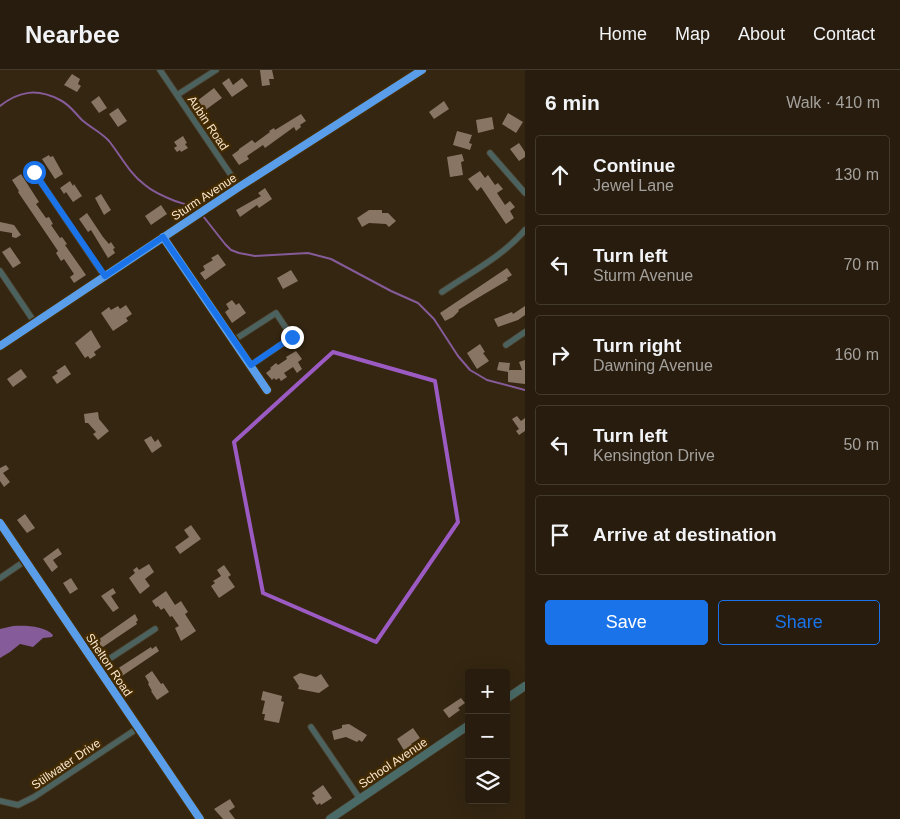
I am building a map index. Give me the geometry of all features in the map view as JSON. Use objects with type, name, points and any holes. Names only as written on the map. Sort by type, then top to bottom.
[{"type":"main road","points":[[510,696],[525,686]]},
{"type":"main road","name":"School Avenue","points":[[330,819],[465,728]]},
{"type":"street","name":"Aubin Road","points":[[160,70],[239,187]]},
{"type":"street","points":[[177,95],[216,70]]},
{"type":"street","name":"Sturm Avenue","points":[[0,346],[239,187],[422,70]]},
{"type":"street","points":[[490,153],[525,192]]},
{"type":"street","points":[[34,172],[105,276]]},
{"type":"street","points":[[442,292],[498,255],[525,232]]},
{"type":"street","points":[[163,237],[267,390]]},
{"type":"street","points":[[0,271],[35,323]]},
{"type":"street","points":[[234,340],[276,313],[292,337],[251,365]]},
{"type":"street","points":[[506,345],[525,332]]},
{"type":"street","name":"Shelton Road","points":[[0,523],[200,819]]},
{"type":"street","points":[[0,578],[25,560]]},
{"type":"street","points":[[97,667],[155,629]]},
{"type":"street","points":[[311,727],[360,799]]},
{"type":"street","name":"Stillwater Drive","points":[[0,801],[18,805],[34,797],[138,728]]},
{"type":"highlighted area","points":[[333,352],[435,381],[458,522],[376,642],[263,593],[234,442]]},
{"type":"shaded area","points":[[13,626],[40,628],[53,635],[52,637],[43,638],[33,647],[20,644],[0,658],[0,629]]},
{"type":"building","points":[[260,70],[272,70],[274,79],[269,79],[270,85],[262,86]]},
{"type":"building","points":[[72,74],[80,79],[78,84],[81,86],[77,92],[64,85]]},
{"type":"building","points":[[229,78],[233,85],[242,78],[248,86],[232,97],[222,83]]},
{"type":"building","points":[[214,88],[222,98],[204,111],[197,101]]},
{"type":"building","points":[[99,96],[107,108],[99,113],[91,102]]},
{"type":"building","points":[[444,101],[449,109],[434,119],[429,112]]},
{"type":"building","points":[[118,108],[127,121],[118,127],[109,114]]},
{"type":"building","points":[[508,113],[523,122],[516,133],[502,124]]},
{"type":"building","points":[[301,114],[306,121],[300,125],[301,127],[296,131],[294,127],[265,148],[263,145],[247,156],[249,159],[239,165],[232,155],[239,149],[252,140],[255,143],[269,131],[274,128],[275,130]]},
{"type":"building","points":[[492,117],[494,129],[478,133],[476,120]]},
{"type":"building","points":[[457,131],[472,135],[469,143],[472,144],[470,150],[453,145]]},
{"type":"building","points":[[183,136],[188,148],[177,152],[174,148],[177,146],[174,142]]},
{"type":"building","points":[[519,143],[525,152],[525,157],[519,161],[510,149]]},
{"type":"building","points":[[462,154],[464,161],[461,162],[463,175],[450,177],[447,157]]},
{"type":"building","points":[[49,155],[50,157],[53,156],[63,174],[55,179],[42,159]]},
{"type":"building","points":[[480,171],[485,178],[488,175],[495,185],[498,183],[503,189],[497,193],[505,205],[510,201],[515,207],[510,211],[514,218],[506,224],[481,187],[477,191],[468,179]]},
{"type":"building","points":[[21,174],[39,202],[36,204],[46,218],[49,217],[53,224],[51,225],[67,244],[65,245],[86,275],[74,283],[70,277],[74,274],[64,259],[61,261],[56,253],[58,251],[12,180]]},
{"type":"building","points":[[70,181],[82,196],[73,202],[66,192],[64,194],[60,188]]},
{"type":"building","points":[[265,188],[272,199],[259,208],[257,205],[240,217],[236,210],[261,196],[258,193]]},
{"type":"building","points":[[101,194],[111,210],[104,215],[95,198]]},
{"type":"building","points":[[161,205],[167,214],[151,225],[145,216]]},
{"type":"building","points":[[369,210],[382,210],[382,213],[388,213],[396,221],[389,227],[386,224],[369,223],[362,227],[357,218]]},
{"type":"building","points":[[87,213],[103,237],[109,244],[111,242],[115,248],[113,249],[115,253],[108,258],[91,230],[88,232],[79,219]]},
{"type":"building","points":[[0,222],[14,225],[21,235],[16,238],[12,237],[12,233],[0,231]]},
{"type":"building","points":[[10,247],[21,263],[13,268],[2,252]]},
{"type":"building","points":[[218,254],[226,265],[205,280],[200,273],[205,270],[203,266],[213,260],[211,258]]},
{"type":"building","points":[[507,268],[512,275],[507,278],[508,280],[458,310],[453,317],[445,321],[440,313]]},
{"type":"building","points":[[291,270],[298,281],[283,289],[277,278]]},
{"type":"building","points":[[232,300],[236,305],[239,303],[246,313],[232,323],[225,312],[229,309],[226,304]]},
{"type":"building","points":[[126,305],[132,314],[126,318],[128,321],[113,331],[101,313],[109,307],[111,310],[118,306],[120,309]]},
{"type":"building","points":[[525,306],[525,315],[518,320],[498,327],[494,319],[512,312],[513,314]]},
{"type":"building","points":[[91,330],[101,347],[94,352],[96,355],[90,359],[88,356],[85,358],[75,343]]},
{"type":"building","points":[[480,344],[485,352],[483,353],[489,361],[477,369],[467,353]]},
{"type":"building","points":[[296,351],[302,359],[298,362],[302,369],[297,373],[293,367],[284,373],[287,377],[281,381],[279,378],[272,380],[266,373],[270,368],[276,363],[278,365]]},
{"type":"building","points":[[525,360],[525,384],[508,382],[508,372],[497,370],[499,362],[510,363],[509,370],[522,370],[519,362]]},
{"type":"building","points":[[65,365],[71,374],[57,384],[52,377],[58,373],[56,371]]},
{"type":"building","points":[[21,369],[27,377],[13,387],[7,379]]},
{"type":"building","points":[[98,412],[99,419],[109,431],[98,440],[93,434],[96,432],[88,423],[85,423],[84,414]]},
{"type":"building","points":[[517,416],[521,421],[525,418],[525,431],[519,435],[516,431],[519,429],[512,419]]},
{"type":"building","points":[[151,436],[155,442],[158,439],[162,446],[152,453],[144,440]]},
{"type":"building","points":[[6,465],[9,469],[3,473],[10,482],[4,487],[0,481],[0,468]]},
{"type":"building","points":[[25,514],[35,528],[27,533],[17,520]]},
{"type":"building","points":[[191,525],[201,539],[180,554],[175,547],[189,537],[184,530]]},
{"type":"building","points":[[58,548],[62,554],[53,560],[58,567],[52,572],[43,559]]},
{"type":"building","points":[[149,564],[154,572],[145,579],[150,586],[140,594],[129,578],[135,573],[133,570],[137,567],[139,570]]},
{"type":"building","points":[[224,565],[231,575],[228,577],[235,587],[219,598],[211,586],[215,583],[213,581],[221,576],[217,570]]},
{"type":"building","points":[[71,578],[78,589],[70,594],[63,583]]},
{"type":"building","points":[[113,588],[116,593],[111,596],[119,608],[113,612],[101,596]]},
{"type":"building","points":[[166,591],[175,605],[181,601],[188,612],[185,614],[196,631],[181,641],[175,628],[179,626],[172,616],[170,617],[164,608],[161,610],[158,606],[156,607],[152,601]]},
{"type":"building","points":[[135,614],[138,620],[137,624],[100,649],[95,642]]},
{"type":"building","points":[[156,646],[159,651],[122,676],[117,669],[151,647],[152,649]]},
{"type":"building","points":[[152,671],[169,692],[157,700],[145,676]]},
{"type":"building","points":[[300,673],[316,677],[321,674],[329,686],[319,693],[298,689],[299,686],[293,677]]},
{"type":"building","points":[[263,691],[282,696],[281,701],[284,702],[279,723],[264,720],[265,714],[262,714],[265,701],[261,700]]},
{"type":"building","points":[[461,698],[465,703],[458,708],[460,710],[449,718],[443,710]]},
{"type":"building","points":[[349,724],[367,735],[362,742],[346,737],[334,740],[332,731],[342,728],[342,725]]},
{"type":"building","points":[[413,728],[420,738],[411,744],[413,746],[405,752],[397,739]]},
{"type":"building","points":[[323,785],[332,798],[321,805],[320,803],[317,805],[312,798],[315,796],[312,793]]},
{"type":"building","points":[[230,799],[235,807],[229,811],[235,819],[223,819],[214,809]]},
{"type":"waterway","points":[[0,106],[14,97],[28,93],[44,94],[60,100],[69,106],[85,123],[106,138],[130,170],[145,185],[163,196],[196,209]]},
{"type":"waterway","points":[[203,216],[231,250],[255,256],[308,253],[331,259],[418,303],[434,319],[458,356],[470,370],[487,380],[525,390]]},
{"type":"cycle path","points":[[0,346],[239,187],[422,70]]},
{"type":"cycle path","points":[[163,237],[267,390]]},
{"type":"cycle path","points":[[0,523],[200,819]]},
{"type":"route","points":[[34,172],[105,276],[163,237],[251,365],[292,337]]}]
